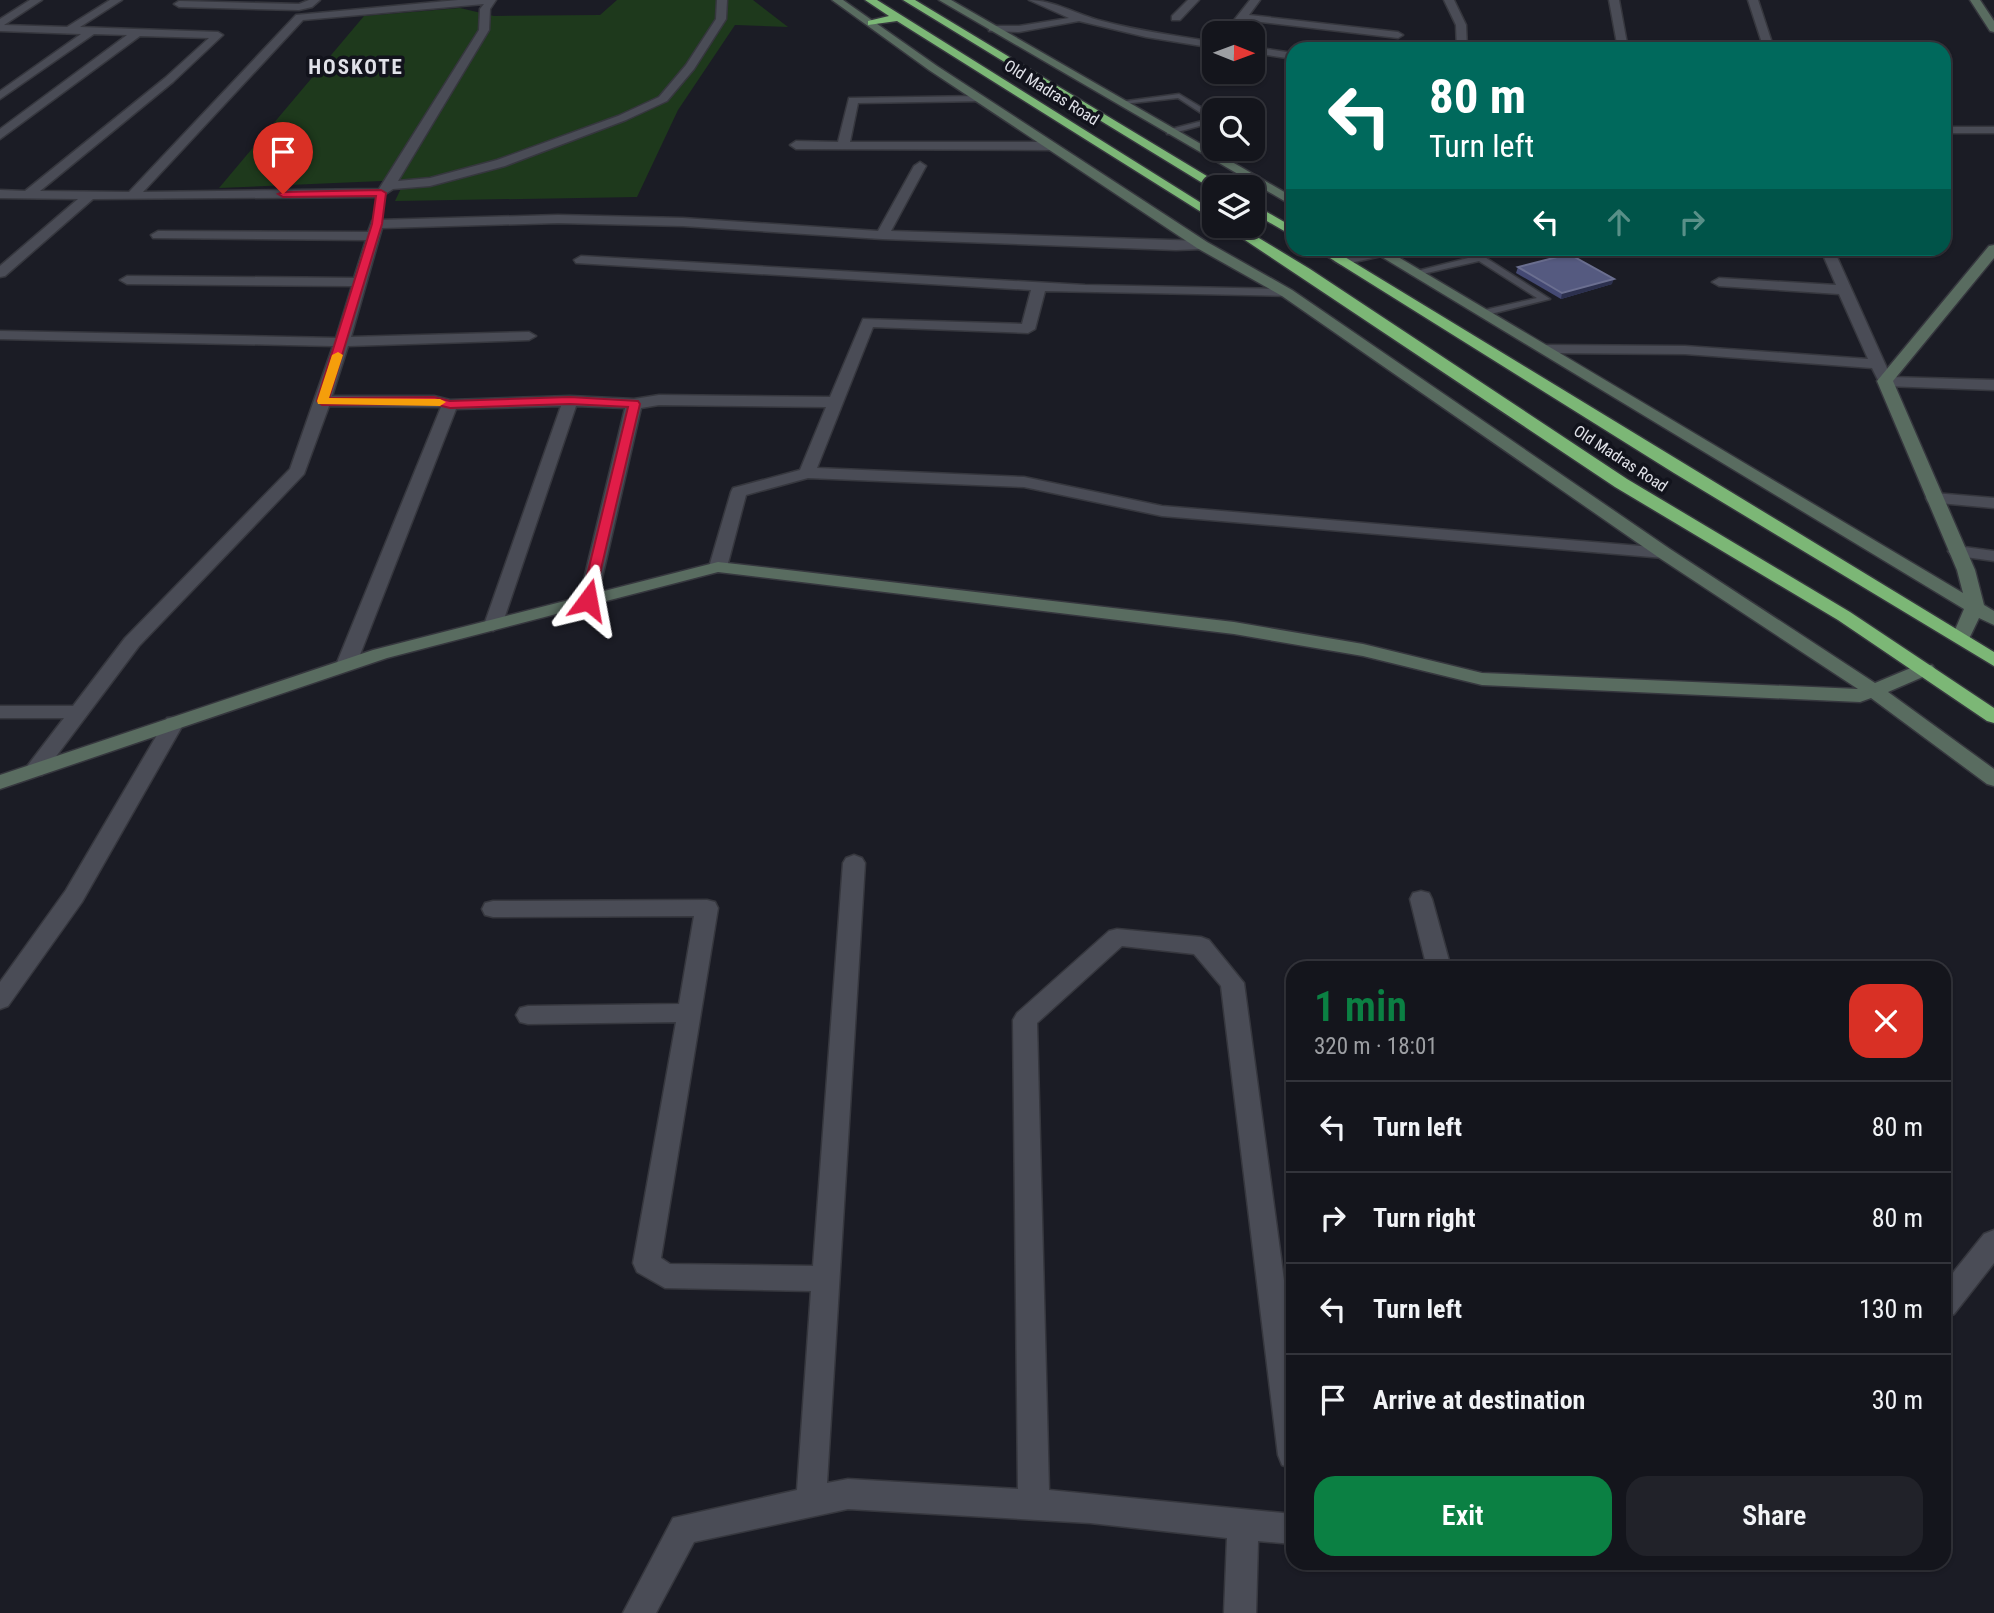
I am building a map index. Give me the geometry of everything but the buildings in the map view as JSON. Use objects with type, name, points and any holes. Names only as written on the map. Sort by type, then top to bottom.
[{"type":"highway","name":"Old Madras Road","points":[[870,0],[1202,209]]},
{"type":"highway","name":"Old Madras Road","points":[[908,0],[1202,177]]},
{"type":"highway","points":[[872,23],[897,18]]},
{"type":"highway","points":[[1265,215],[1286,228]]},
{"type":"highway","name":"Old Madras Road","points":[[1250,238],[1305,272],[1621,483],[1844,616],[1994,717]]},
{"type":"highway","name":"Old Madras Road","points":[[1333,256],[1681,470],[1961,637],[1994,660]]},
{"type":"street","points":[[2,28],[37,0]]},
{"type":"street","points":[[69,30],[117,0]]},
{"type":"street","points":[[179,4],[299,7],[315,0]]},
{"type":"street","points":[[35,770],[132,642],[298,471],[342,342],[379,209],[484,30],[485,9],[491,0]]},
{"type":"street","points":[[133,195],[300,17],[491,0]]},
{"type":"street","points":[[158,235],[379,209],[430,182],[501,163],[622,118],[663,99],[690,67],[720,19],[722,0]]},
{"type":"street","points":[[837,0],[980,99],[1202,245],[1287,293],[1664,553],[1874,691],[1994,779]]},
{"type":"street","points":[[944,0],[1286,198]]},
{"type":"street","points":[[1034,0],[1056,12],[1202,43]]},
{"type":"street","points":[[1176,18],[1194,0]]},
{"type":"street","points":[[1238,21],[1255,0]]},
{"type":"street","points":[[1450,0],[1461,25],[1462,42]]},
{"type":"street","points":[[1614,0],[1622,42]]},
{"type":"street","points":[[1753,0],[1767,42]]},
{"type":"street","points":[[1975,0],[1994,29]]},
{"type":"street","points":[[1241,17],[1398,35]]},
{"type":"street","points":[[993,29],[1031,27],[1084,18]]},
{"type":"street","points":[[2,28],[218,35],[169,80],[28,194]]},
{"type":"street","points":[[0,96],[92,31]]},
{"type":"street","points":[[0,135],[138,32]]},
{"type":"street","points":[[1265,52],[1286,55]]},
{"type":"street","points":[[844,145],[853,100],[980,99]]},
{"type":"street","points":[[1951,130],[1994,130]]},
{"type":"street","points":[[796,145],[1051,146]]},
{"type":"street","points":[[882,234],[920,166]]},
{"type":"street","points":[[0,204],[7,194],[133,195],[558,219],[1202,245]]},
{"type":"street","points":[[0,273],[90,195]]},
{"type":"street","points":[[1341,261],[1357,256]]},
{"type":"street","points":[[1386,256],[1994,620]]},
{"type":"street","points":[[1829,256],[1966,570],[1975,607],[1961,637]]},
{"type":"street","points":[[1885,381],[1990,258]]},
{"type":"street","points":[[581,260],[834,277],[1287,293]]},
{"type":"street","points":[[127,280],[359,282]]},
{"type":"street","points":[[1719,282],[1843,290]]},
{"type":"street","points":[[807,473],[868,322],[1028,329],[1039,286]]},
{"type":"street","points":[[0,335],[342,342],[529,336]]},
{"type":"street","points":[[1545,349],[1685,349],[1876,364]]},
{"type":"street","points":[[1885,381],[1994,385]]},
{"type":"street","points":[[322,401],[434,401],[450,405],[570,401],[634,404],[659,400],[836,402]]},
{"type":"street","points":[[493,625],[570,401]]},
{"type":"street","points":[[588,600],[634,404]]},
{"type":"street","points":[[346,665],[450,405]]},
{"type":"street","points":[[718,567],[739,492],[807,473],[1024,482],[1162,512],[1664,553]]},
{"type":"street","points":[[1934,498],[1994,503]]},
{"type":"street","points":[[1957,551],[1994,556]]},
{"type":"street","points":[[0,782],[380,654],[718,567],[1234,628],[1363,650],[1482,679],[1764,694],[1860,696],[1924,669]]},
{"type":"street","points":[[0,712],[79,712]]},
{"type":"street","points":[[0,1000],[74,896],[174,723]]},
{"type":"street","points":[[811,1502],[854,863]]},
{"type":"street","points":[[1421,899],[1436,961]]},
{"type":"street","points":[[493,909],[707,908],[647,1263],[665,1276],[826,1279]]},
{"type":"street","points":[[1034,1505],[1025,1020],[1116,937],[1201,946],[1232,983],[1286,1401]]},
{"type":"street","points":[[528,1015],[689,1013]]},
{"type":"street","points":[[1951,1296],[1994,1242]]},
{"type":"street","points":[[639,1613],[684,1529],[848,1494],[1090,1508],[1286,1528]]},
{"type":"street","points":[[1240,1613],[1243,1524]]},
{"type":"lane","points":[[1123,102],[1179,96],[1202,111]]},
{"type":"lane","points":[[1170,132],[1202,123]]},
{"type":"lane","points":[[1414,273],[1480,258],[1545,299],[1483,313]]},
{"type":"green space","points":[[617,0],[753,0],[788,27],[735,25],[678,110],[637,197],[395,201],[405,180],[219,188],[364,16],[460,8],[494,16],[600,15]]},
{"type":"slow traffic","points":[[338,355],[322,401],[440,402]]},
{"type":"district","name":"HOSKOTE","points":[[356,67]]},
{"type":"route","points":[[283,194],[381,193],[377,224],[371,236],[336,362],[322,401],[434,401],[450,405],[570,401],[634,404],[588,600]]}]
